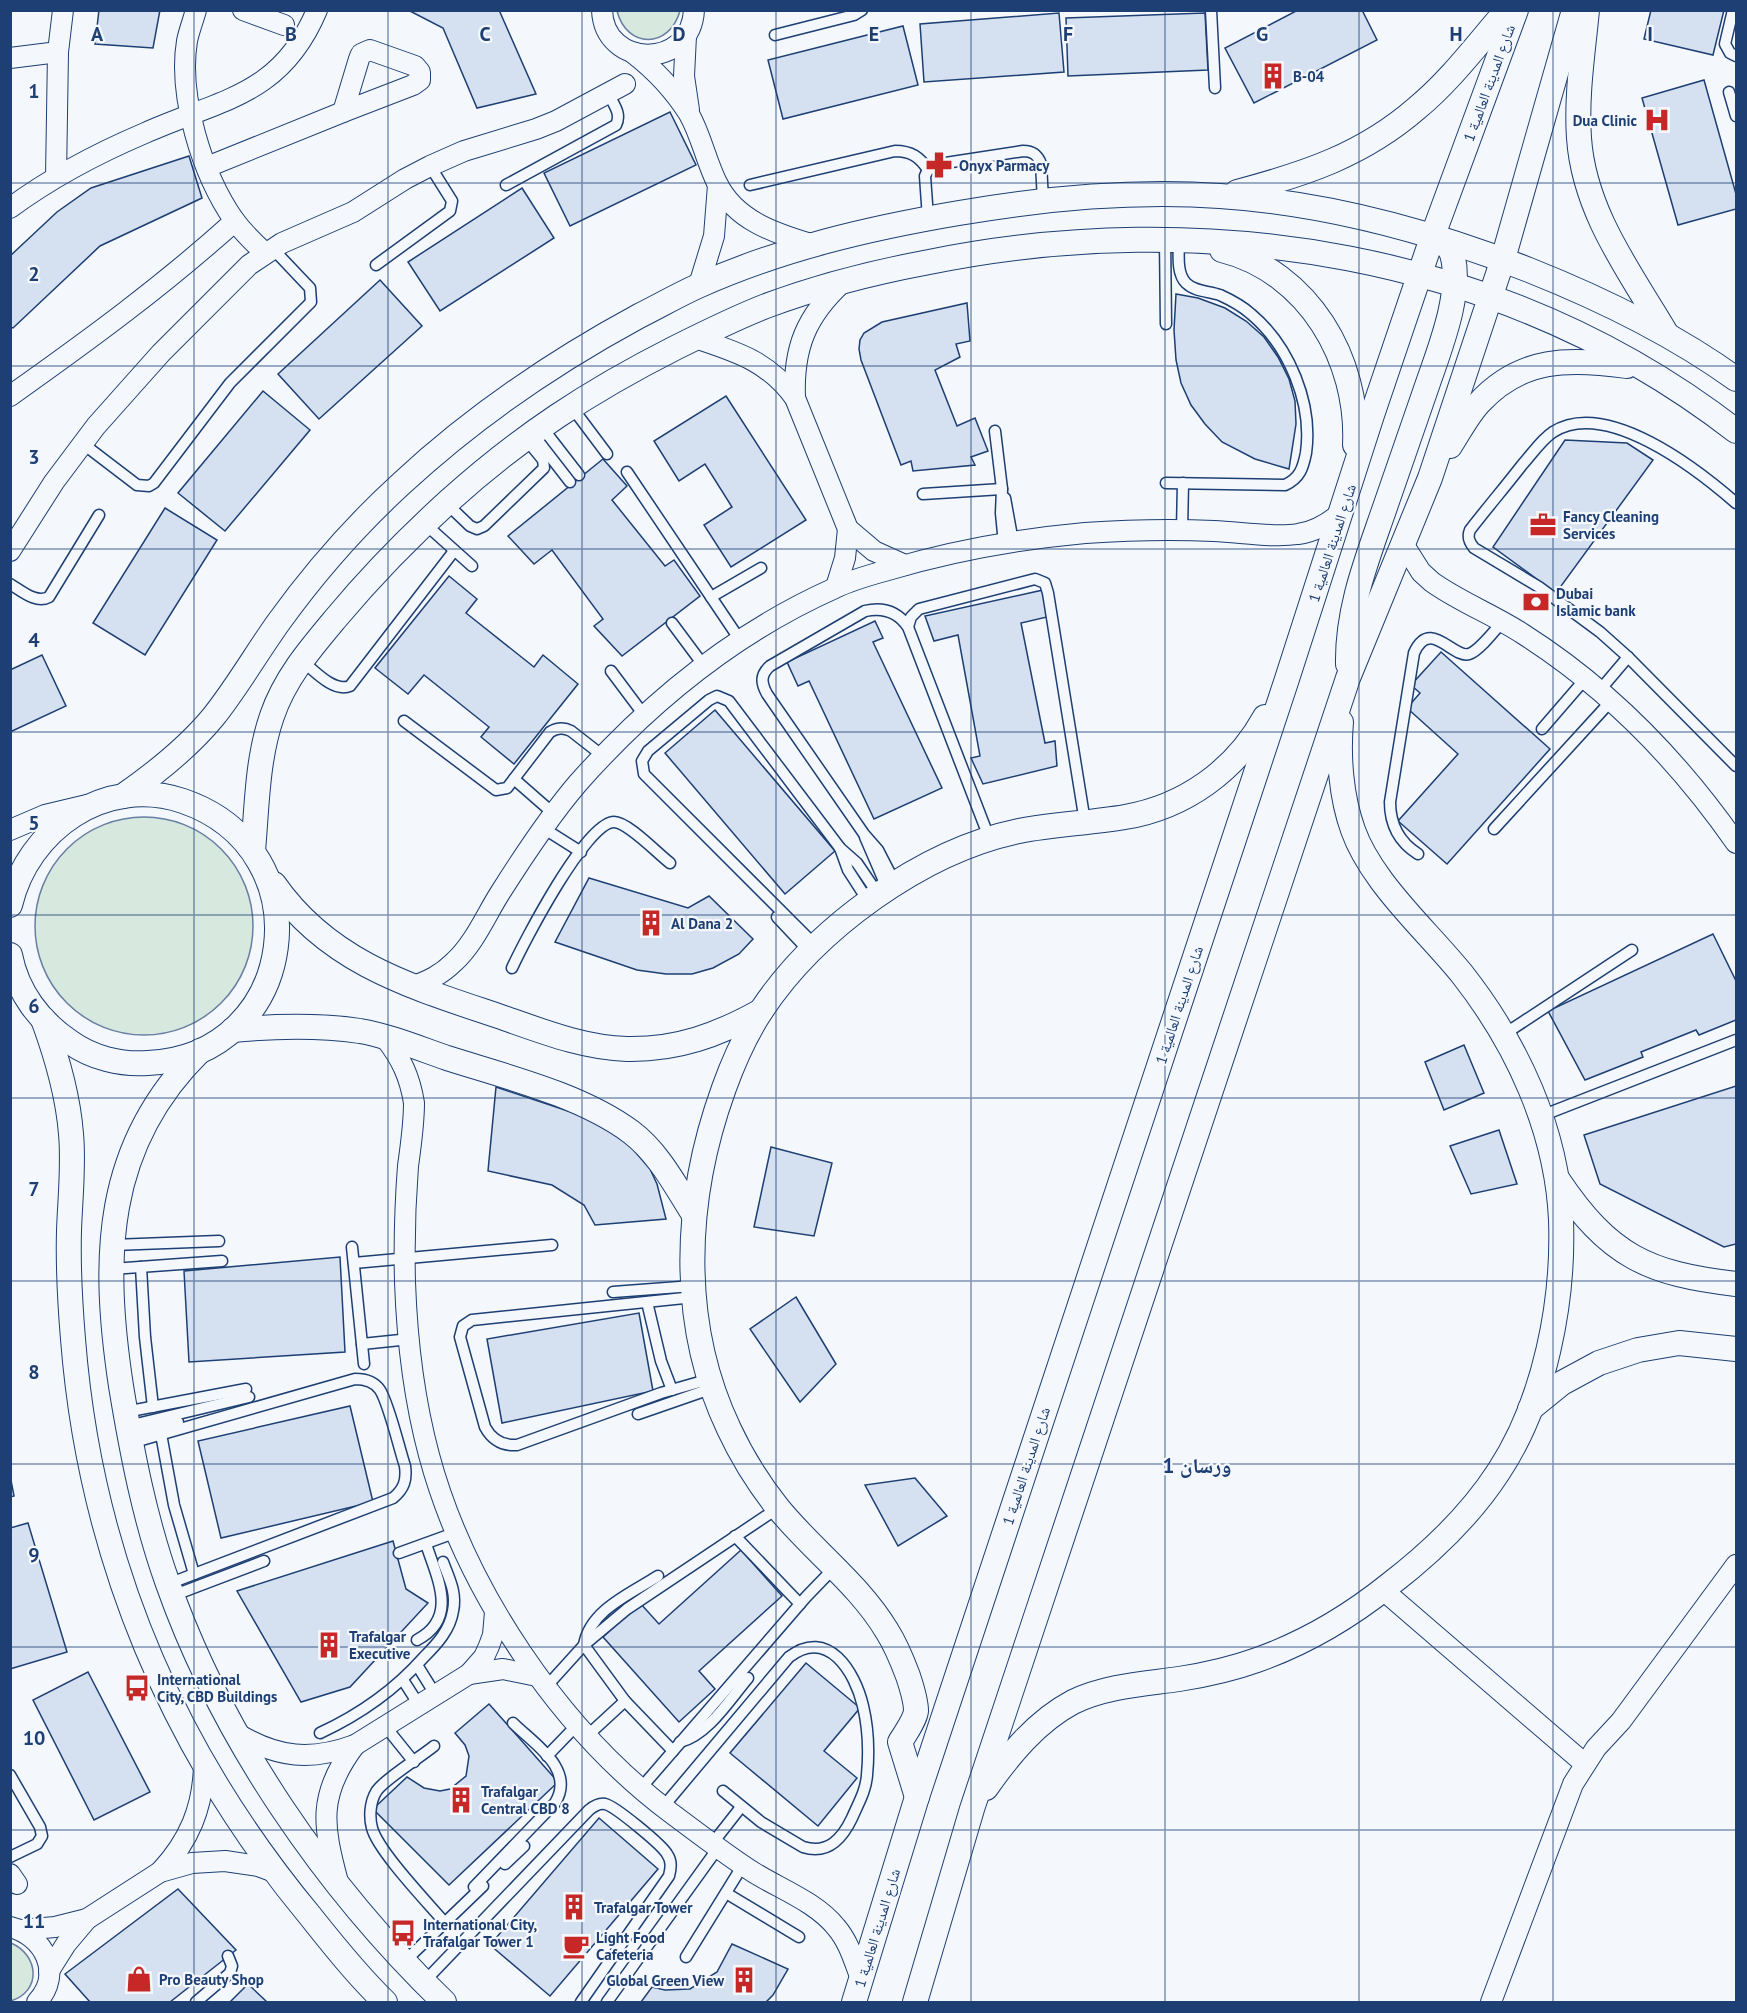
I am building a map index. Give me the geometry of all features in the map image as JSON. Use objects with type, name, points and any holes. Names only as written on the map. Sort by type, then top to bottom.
[{"type":"street","points":[[56,177],[58,52],[63,10]]},
{"type":"street","points":[[196,10],[187,40],[185,60],[190,115],[207,166],[224,204],[235,221],[269,251]]},
{"type":"street","points":[[243,10],[284,25]]},
{"type":"street","points":[[10,208],[56,177],[136,137],[240,95],[274,72],[301,42],[317,10]]},
{"type":"street","points":[[591,10],[605,20],[622,47],[633,53],[665,81],[690,116],[718,184],[736,208],[759,226],[811,244]]},
{"type":"street","points":[[690,116],[684,76],[686,36],[694,10]]},
{"type":"street","points":[[1224,196],[1315,169],[1342,158],[1394,127],[1440,86],[1507,10]]},
{"type":"street","name":"شارع المدينة العالمية 1","points":[[856,1997],[917,1797],[1342,512],[1372,415],[1433,235],[1516,10]]},
{"type":"street","points":[[915,2002],[972,1809],[1348,678],[1430,478],[1503,259],[1578,12]]},
{"type":"street","points":[[1578,12],[1579,138],[1587,182],[1595,210],[1610,239],[1666,333]]},
{"type":"street","points":[[633,53],[656,55],[668,51],[686,36]]},
{"type":"street","points":[[10,58],[58,52]]},
{"type":"street","points":[[10,551],[82,443],[168,345],[234,278],[269,251],[353,212],[405,179],[464,150],[536,129],[616,89]]},
{"type":"street","points":[[207,166],[343,112]]},
{"type":"street","points":[[699,285],[714,236],[718,184]]},
{"type":"street","points":[[123,796],[172,760],[193,739],[219,708],[275,627],[339,548],[402,483],[483,416],[578,351],[699,285],[811,244],[928,218],[1043,200],[1116,194],[1170,193],[1224,196],[1329,210],[1433,235],[1558,281],[1666,333],[1737,379]]},
{"type":"street","points":[[10,396],[129,311],[191,261],[235,221]]},
{"type":"street","points":[[972,1809],[1017,1748],[1049,1717],[1075,1701],[1119,1688],[1219,1671],[1256,1660],[1326,1629],[1383,1590],[1440,1543],[1483,1495],[1501,1468],[1530,1408],[1551,1333],[1561,1256],[1561,1217],[1556,1178],[1541,1116],[1530,1088],[1503,1035],[1463,975],[1382,881],[1366,857],[1352,829],[1343,786],[1340,738],[1348,678],[1349,628],[1358,588],[1446,330],[1454,285],[1454,264],[1451,251],[1447,245],[1433,235]]},
{"type":"street","points":[[1172,239],[1228,251],[1260,265],[1301,296],[1326,327],[1341,356],[1350,382],[1355,418],[1354,475]]},
{"type":"street","points":[[253,851],[263,748],[272,714],[287,681],[301,660],[374,574],[433,515],[475,477],[532,432],[574,404],[695,338],[769,305],[843,282],[920,263],[1009,248],[1075,242],[1172,239],[1239,242],[1300,249],[1420,274],[1490,297],[1561,326],[1643,369],[1737,431]]},
{"type":"street","points":[[795,398],[796,361],[800,343],[817,309],[843,282]]},
{"type":"street","points":[[695,338],[758,362],[783,382],[795,398],[848,529],[874,551],[905,565]]},
{"type":"street","points":[[1430,478],[1479,404],[1494,389],[1513,377],[1554,362],[1576,360],[1643,369]]},
{"type":"street","points":[[411,987],[436,977],[457,960],[548,821],[603,756],[644,716],[704,666],[740,640],[836,587],[905,565],[1008,543],[1088,533],[1182,530],[1299,534],[1315,530],[1342,512]]},
{"type":"street","points":[[836,587],[845,558],[848,529]]},
{"type":"street","points":[[1404,545],[1421,572],[1432,582],[1503,621],[1550,651],[1599,689],[1651,738],[1729,825],[1737,843]]},
{"type":"street","points":[[917,1797],[900,1742],[916,1712],[910,1683],[900,1654],[886,1628],[868,1604],[778,1508],[751,1470],[729,1428],[711,1383],[699,1340],[693,1291],[692,1247],[702,1160],[712,1122],[725,1083],[761,1011],[813,949],[841,922],[882,892],[934,862],[990,840],[1017,832],[1127,817],[1158,809],[1187,796],[1214,779],[1237,757],[1257,732],[1287,679]]},
{"type":"street","points":[[10,830],[45,814],[123,796],[152,795],[182,801],[209,812],[233,829],[253,851],[287,902],[318,933],[362,964],[411,987],[592,1046],[627,1049],[662,1048],[697,1041],[730,1029],[761,1011]]},
{"type":"street","points":[[10,905],[19,876],[38,845],[54,828],[74,814],[95,804]]},
{"type":"street","points":[[10,974],[36,1011],[58,1034],[76,1046],[96,1055],[138,1064],[180,1059],[200,1051],[233,1030],[261,995],[271,972],[277,947],[274,897],[266,873]]},
{"type":"street","points":[[10,955],[18,981],[36,1011],[62,1077],[71,1136],[69,1251],[76,1381],[90,1467],[112,1552],[141,1637],[178,1718],[238,1822],[273,1872],[343,1957],[385,2002]]},
{"type":"street","points":[[233,1030],[287,1027],[330,1028],[362,1032],[498,1074],[570,1100],[603,1114],[633,1134],[658,1160],[694,1215]]},
{"type":"street","points":[[384,1038],[405,1068],[414,1103],[405,1212],[405,1258],[410,1339],[420,1415],[430,1456],[449,1513],[495,1612],[542,1682],[582,1730],[641,1788],[715,1846],[826,1917],[844,1938],[856,1997]]},
{"type":"street","points":[[200,1051],[167,1088],[139,1134],[120,1185],[115,1212],[112,1269],[116,1351],[128,1429],[147,1516],[170,1590],[209,1682],[284,1812],[340,1888],[423,1983],[444,2002]]},
{"type":"street","points":[[1556,1178],[1587,1220],[1605,1238],[1626,1253],[1672,1274],[1696,1280],[1737,1284]]},
{"type":"street","points":[[1530,1408],[1562,1383],[1599,1363],[1638,1350],[1679,1343],[1737,1349]]},
{"type":"street","points":[[1491,2002],[1563,1806],[1585,1764],[1621,1720],[1737,1565]]},
{"type":"street","points":[[1383,1590],[1585,1764]]},
{"type":"street","points":[[469,1674],[484,1657],[489,1646],[493,1635],[495,1612]]},
{"type":"street","points":[[238,1734],[273,1751],[315,1756],[355,1745],[469,1674],[486,1670],[503,1670],[542,1682]]},
{"type":"street","points":[[340,1888],[327,1834],[326,1814],[328,1795],[334,1777],[355,1745]]},
{"type":"street","points":[[160,1872],[185,1841],[194,1824],[202,1795],[204,1765]]},
{"type":"street","points":[[49,1971],[66,1944],[87,1919],[160,1872],[192,1863],[225,1861],[242,1863],[273,1872]]},
{"type":"street","points":[[16,1928],[55,1927],[87,1919]]},
{"type":"street","points":[[16,1928],[33,1937],[42,1946],[47,1958],[48,1985],[37,2002]]},
{"type":"lane","points":[[775,35],[854,15],[861,10]]},
{"type":"lane","points":[[1211,10],[1215,88]]},
{"type":"lane","points":[[1733,10],[1725,44],[1730,53],[1737,56]]},
{"type":"lane","points":[[506,185],[616,125],[619,117],[616,89]]},
{"type":"lane","points":[[1729,92],[1737,116]]},
{"type":"lane","points":[[750,185],[896,151],[903,151],[918,157],[928,170]]},
{"type":"lane","points":[[928,218],[924,182],[928,170],[939,164],[1033,152],[1040,159],[1043,200]]},
{"type":"lane","points":[[376,265],[450,211],[452,201],[430,166]]},
{"type":"lane","points":[[1166,324],[1172,239]]},
{"type":"lane","points":[[1166,483],[1285,485],[1298,477],[1302,470],[1307,442],[1303,400],[1297,381],[1276,342],[1262,324],[1235,302],[1218,294],[1194,288],[1184,281],[1172,239]]},
{"type":"lane","points":[[82,443],[137,485],[149,486],[154,483],[230,383],[311,302],[310,288],[269,251]]},
{"type":"lane","points":[[574,404],[610,452]]},
{"type":"lane","points":[[1737,503],[1672,454],[1651,442],[1606,426],[1580,422],[1567,425],[1544,439],[1470,530],[1468,539],[1474,548],[1539,587],[1600,632],[1737,766]]},
{"type":"lane","points":[[995,431],[1002,489],[1008,513],[1008,543]]},
{"type":"lane","points":[[532,432],[574,479]]},
{"type":"lane","points":[[433,515],[473,528],[484,526],[544,468],[532,432]]},
{"type":"lane","points":[[627,472],[740,640]]},
{"type":"lane","points":[[1182,530],[1183,483]]},
{"type":"lane","points":[[923,494],[1002,489]]},
{"type":"lane","points":[[10,584],[34,598],[49,597],[99,514]]},
{"type":"lane","points":[[433,515],[474,564],[454,551],[433,515]]},
{"type":"lane","points":[[301,660],[336,687],[350,686],[454,551]]},
{"type":"lane","points":[[711,597],[761,568]]},
{"type":"lane","points":[[908,627],[911,616],[919,609],[1035,579],[1045,583],[1085,822]]},
{"type":"lane","points":[[882,892],[878,850],[864,834],[767,694],[762,682],[762,676],[770,666],[865,611],[873,609],[889,611],[897,615],[908,627],[990,840]]},
{"type":"lane","points":[[1418,854],[1410,849],[1397,834],[1390,814],[1414,654],[1420,644],[1434,639],[1441,640],[1460,653],[1468,654],[1476,650],[1503,621]]},
{"type":"lane","points":[[672,623],[704,666]]},
{"type":"lane","points":[[1494,830],[1599,689],[1628,657]]},
{"type":"lane","points":[[610,671],[644,716]]},
{"type":"lane","points":[[1542,729],[1599,689]]},
{"type":"lane","points":[[813,949],[647,778],[642,768],[645,756],[713,697],[726,698],[840,848],[857,863],[882,892]]},
{"type":"lane","points":[[404,721],[492,788],[503,790],[550,732],[555,729],[571,730],[603,756]]},
{"type":"lane","points":[[514,779],[548,821],[581,852]]},
{"type":"lane","points":[[512,968],[543,907],[581,852],[603,826],[615,822],[626,827],[670,863]]},
{"type":"lane","points":[[771,910],[813,949]]},
{"type":"lane","points":[[1503,1035],[1632,950]]},
{"type":"lane","points":[[1541,1116],[1737,1040]]},
{"type":"lane","points":[[113,1245],[219,1241]]},
{"type":"lane","points":[[354,1263],[552,1245]]},
{"type":"lane","points":[[352,1246],[364,1364]]},
{"type":"lane","points":[[112,1269],[222,1261]]},
{"type":"lane","points":[[141,1267],[145,1337],[153,1407]]},
{"type":"lane","points":[[613,1292],[693,1291]]},
{"type":"lane","points":[[693,1291],[647,1302],[472,1320],[463,1326],[460,1337],[485,1427],[492,1438],[504,1444],[517,1445],[672,1390],[711,1383]]},
{"type":"lane","points":[[647,1302],[661,1362],[672,1390]]},
{"type":"lane","points":[[362,1344],[410,1339]]},
{"type":"lane","points":[[128,1429],[161,1434],[355,1379],[362,1379],[375,1384],[380,1390],[405,1466],[404,1485],[393,1498],[194,1574],[170,1590]]},
{"type":"lane","points":[[638,1414],[711,1383]]},
{"type":"lane","points":[[249,1396],[128,1429],[153,1407],[249,1396]]},
{"type":"lane","points":[[161,1434],[174,1505],[194,1574]]},
{"type":"lane","points":[[542,1682],[627,1609],[778,1508]]},
{"type":"lane","points":[[399,1553],[457,1532]]},
{"type":"lane","points":[[735,1536],[800,1604]]},
{"type":"lane","points":[[417,1640],[437,1623],[442,1606],[440,1588],[426,1544]]},
{"type":"lane","points":[[170,1590],[264,1561]]},
{"type":"lane","points":[[320,1733],[364,1711],[403,1680],[445,1632],[454,1609],[452,1584],[443,1562]]},
{"type":"lane","points":[[641,1788],[800,1604],[834,1568]]},
{"type":"lane","points":[[584,1645],[594,1620],[617,1602],[658,1576]]},
{"type":"lane","points":[[584,1645],[626,1701],[676,1747]]},
{"type":"lane","points":[[663,1807],[789,1657],[802,1648],[827,1649],[840,1660],[853,1678],[864,1709],[867,1776],[862,1796],[848,1826],[832,1845],[825,1849],[810,1849],[781,1835],[741,1807],[723,1791]]},
{"type":"lane","points":[[417,1665],[435,1694]]},
{"type":"lane","points":[[676,1747],[703,1731],[748,1678]]},
{"type":"lane","points":[[403,1680],[418,1705]]},
{"type":"lane","points":[[547,1756],[626,1701]]},
{"type":"lane","points":[[474,1887],[560,1796],[562,1779],[555,1764],[513,1723]]},
{"type":"lane","points":[[385,1726],[414,1762]]},
{"type":"lane","points":[[434,1746],[380,1787],[375,1792],[370,1810],[372,1828],[381,1846],[445,1923]]},
{"type":"lane","points":[[10,1775],[40,1827],[42,1836],[37,1844],[10,1857]]},
{"type":"lane","points":[[423,1983],[593,1806],[603,1803],[614,1807],[661,1846],[669,1856],[671,1870],[581,2002]]},
{"type":"lane","points":[[607,2002],[741,1807]]},
{"type":"lane","points":[[404,1962],[524,1846]]},
{"type":"lane","points":[[686,1957],[743,1865]]},
{"type":"lane","points":[[726,1893],[799,1937]]},
{"type":"lane","points":[[196,2002],[230,1973],[232,1966],[228,1956]]},
{"type":"shaded area","points":[[680,10],[675,23],[667,32],[658,38],[648,40],[638,38],[630,32],[622,23],[617,11]]},
{"type":"shaded area","points":[[133,817],[155,817],[176,821],[196,830],[213,841],[229,857],[249,894],[253,926],[249,958],[245,968],[235,987],[213,1011],[176,1031],[155,1035],[133,1035],[112,1031],[92,1022],[75,1011],[59,995],[39,958],[35,937],[35,915],[39,894],[48,874],[59,857],[75,841],[112,821]]},
{"type":"shaded area","points":[[11,1943],[27,1956],[33,1973],[28,1989],[11,2001]]},
{"type":"building","points":[[99,10],[160,10],[153,48],[95,44]]},
{"type":"building","points":[[408,10],[499,10],[536,94],[477,108],[443,28]]},
{"type":"building","name":"B-04","points":[[1298,10],[1362,10],[1377,40],[1254,103],[1225,48]]},
{"type":"building","points":[[1651,10],[1724,10],[1713,55],[1644,39]]},
{"type":"building","points":[[1059,13],[1064,72],[924,82],[920,24]]},
{"type":"building","points":[[1205,13],[1208,70],[1068,76],[1066,18]]},
{"type":"building","points":[[903,26],[918,85],[783,119],[768,60]]},
{"type":"building","points":[[1704,80],[1736,194],[1736,209],[1678,225],[1642,98]]},
{"type":"building","points":[[670,112],[696,165],[570,226],[544,173]]},
{"type":"building","points":[[189,156],[202,198],[100,246],[13,328],[10,327],[10,256],[57,212],[91,188]]},
{"type":"building","points":[[522,188],[554,238],[440,311],[408,262]]},
{"type":"building","points":[[380,280],[422,326],[319,419],[278,374]]},
{"type":"building","points":[[1176,294],[1198,298],[1225,308],[1246,321],[1264,337],[1278,357],[1289,379],[1295,401],[1296,424],[1289,469],[1255,459],[1222,442],[1191,405],[1181,383],[1176,360],[1174,330]]},
{"type":"building","points":[[967,303],[970,341],[956,344],[960,357],[935,370],[957,426],[975,418],[988,451],[971,457],[975,465],[913,471],[911,461],[901,465],[861,360],[860,340],[864,333],[882,322]]},
{"type":"building","points":[[263,391],[310,430],[225,531],[178,493]]},
{"type":"building","points":[[726,396],[806,520],[731,567],[704,525],[732,507],[705,464],[679,481],[654,441]]},
{"type":"building","points":[[1565,440],[1627,443],[1653,460],[1556,593],[1493,547]]},
{"type":"building","points":[[603,459],[627,486],[612,500],[665,566],[674,560],[700,596],[622,656],[594,626],[603,619],[552,550],[534,564],[508,536]]},
{"type":"building","points":[[165,508],[217,540],[145,655],[93,623]]},
{"type":"building","points":[[449,576],[477,599],[466,613],[534,667],[543,655],[578,684],[514,764],[481,737],[489,727],[424,675],[408,694],[375,668]]},
{"type":"building","points":[[1043,590],[1047,617],[1021,623],[1045,743],[1055,741],[1057,766],[983,784],[971,758],[980,756],[958,635],[934,641],[925,616]]},
{"type":"building","points":[[875,621],[883,638],[873,642],[942,788],[874,819],[809,681],[798,686],[787,662]]},
{"type":"building","points":[[1441,652],[1550,749],[1447,864],[1398,821],[1458,754],[1407,708],[1420,693],[1411,685]]},
{"type":"building","points":[[42,655],[66,706],[10,732],[10,670]]},
{"type":"building","points":[[715,710],[835,851],[785,894],[665,753]]},
{"type":"building","name":"Al Dana 2","points":[[589,878],[688,908],[709,896],[753,939],[739,954],[713,968],[692,974],[666,974],[637,970],[555,942]]},
{"type":"building","points":[[1713,934],[1736,981],[1736,1020],[1699,1035],[1696,1030],[1641,1052],[1643,1057],[1585,1080],[1548,1011]]},
{"type":"building","points":[[1464,1045],[1484,1093],[1444,1110],[1425,1062]]},
{"type":"building","points":[[1736,1086],[1736,1244],[1724,1247],[1600,1184],[1584,1135]]},
{"type":"building","points":[[496,1087],[583,1116],[626,1141],[650,1169],[657,1184],[666,1219],[595,1225],[584,1205],[552,1185],[488,1171]]},
{"type":"building","points":[[1499,1130],[1517,1184],[1471,1194],[1450,1146]]},
{"type":"building","points":[[771,1147],[832,1163],[814,1236],[754,1227]]},
{"type":"building","points":[[340,1257],[345,1352],[189,1362],[184,1271]]},
{"type":"building","points":[[796,1297],[836,1364],[800,1402],[750,1329]]},
{"type":"building","points":[[639,1313],[653,1391],[502,1423],[487,1339]]},
{"type":"building","points":[[350,1406],[373,1502],[221,1538],[198,1441]]},
{"type":"building","points":[[10,1475],[14,1496],[10,1497]]},
{"type":"building","points":[[915,1478],[947,1516],[898,1546],[865,1485]]},
{"type":"building","points":[[28,1523],[67,1652],[10,1669],[10,1528]]},
{"type":"building","name":"Trafalgar Executive","points":[[393,1541],[406,1589],[428,1603],[350,1687],[301,1702],[237,1591]]},
{"type":"building","points":[[741,1550],[782,1596],[699,1671],[715,1689],[679,1722],[603,1637],[640,1603],[659,1624]]},
{"type":"building","points":[[806,1663],[860,1708],[824,1751],[857,1778],[818,1826],[730,1753]]},
{"type":"building","points":[[88,1672],[150,1792],[94,1820],[33,1700]]},
{"type":"building","name":"Trafalgar Central CBD 8","points":[[489,1704],[558,1782],[449,1885],[373,1809],[407,1777],[424,1788],[440,1791],[450,1789],[466,1776],[469,1756],[465,1745],[455,1733]]},
{"type":"building","name":"Trafalgar Tower","points":[[599,1818],[658,1869],[550,1996],[490,1945]]},
{"type":"building","points":[[178,1889],[236,1950],[170,2002],[90,2002],[65,1974]]},
{"type":"building","name":"Global Green View","points":[[732,1944],[788,1969],[773,1995],[766,2002],[641,2002],[652,1987],[665,1990],[690,1989],[717,1972]]},
{"type":"building","points":[[248,1984],[267,2002],[230,2002]]},
{"type":"place","name":"B-04","points":[[1273,76]]},
{"type":"place","name":"Dua Clinic","points":[[1657,120]]},
{"type":"place","name":"Onyx Parmacy","points":[[939,165]]},
{"type":"place","name":"Fancy Cleaning Services","points":[[1543,525]]},
{"type":"place","name":"Dubai Islamic bank","points":[[1536,602]]},
{"type":"place","name":"Al Dana 2","points":[[651,923]]},
{"type":"place","name":"Trafalgar Executive","points":[[329,1645]]},
{"type":"place","name":"International City, CBD Buildings","points":[[137,1688]]},
{"type":"place","name":"Trafalgar Central CBD 8","points":[[461,1800]]},
{"type":"place","name":"Trafalgar Tower","points":[[574,1907]]},
{"type":"place","name":"International City, Trafalgar Tower 1","points":[[403,1933]]},
{"type":"place","name":"Light Food Cafeteria","points":[[576,1946]]},
{"type":"place","name":"Pro Beauty Shop","points":[[139,1979]]},
{"type":"place","name":"Global Green View","points":[[744,1980]]},
{"type":"district","name":"ورسان 1","points":[[1197,1465]]}]
